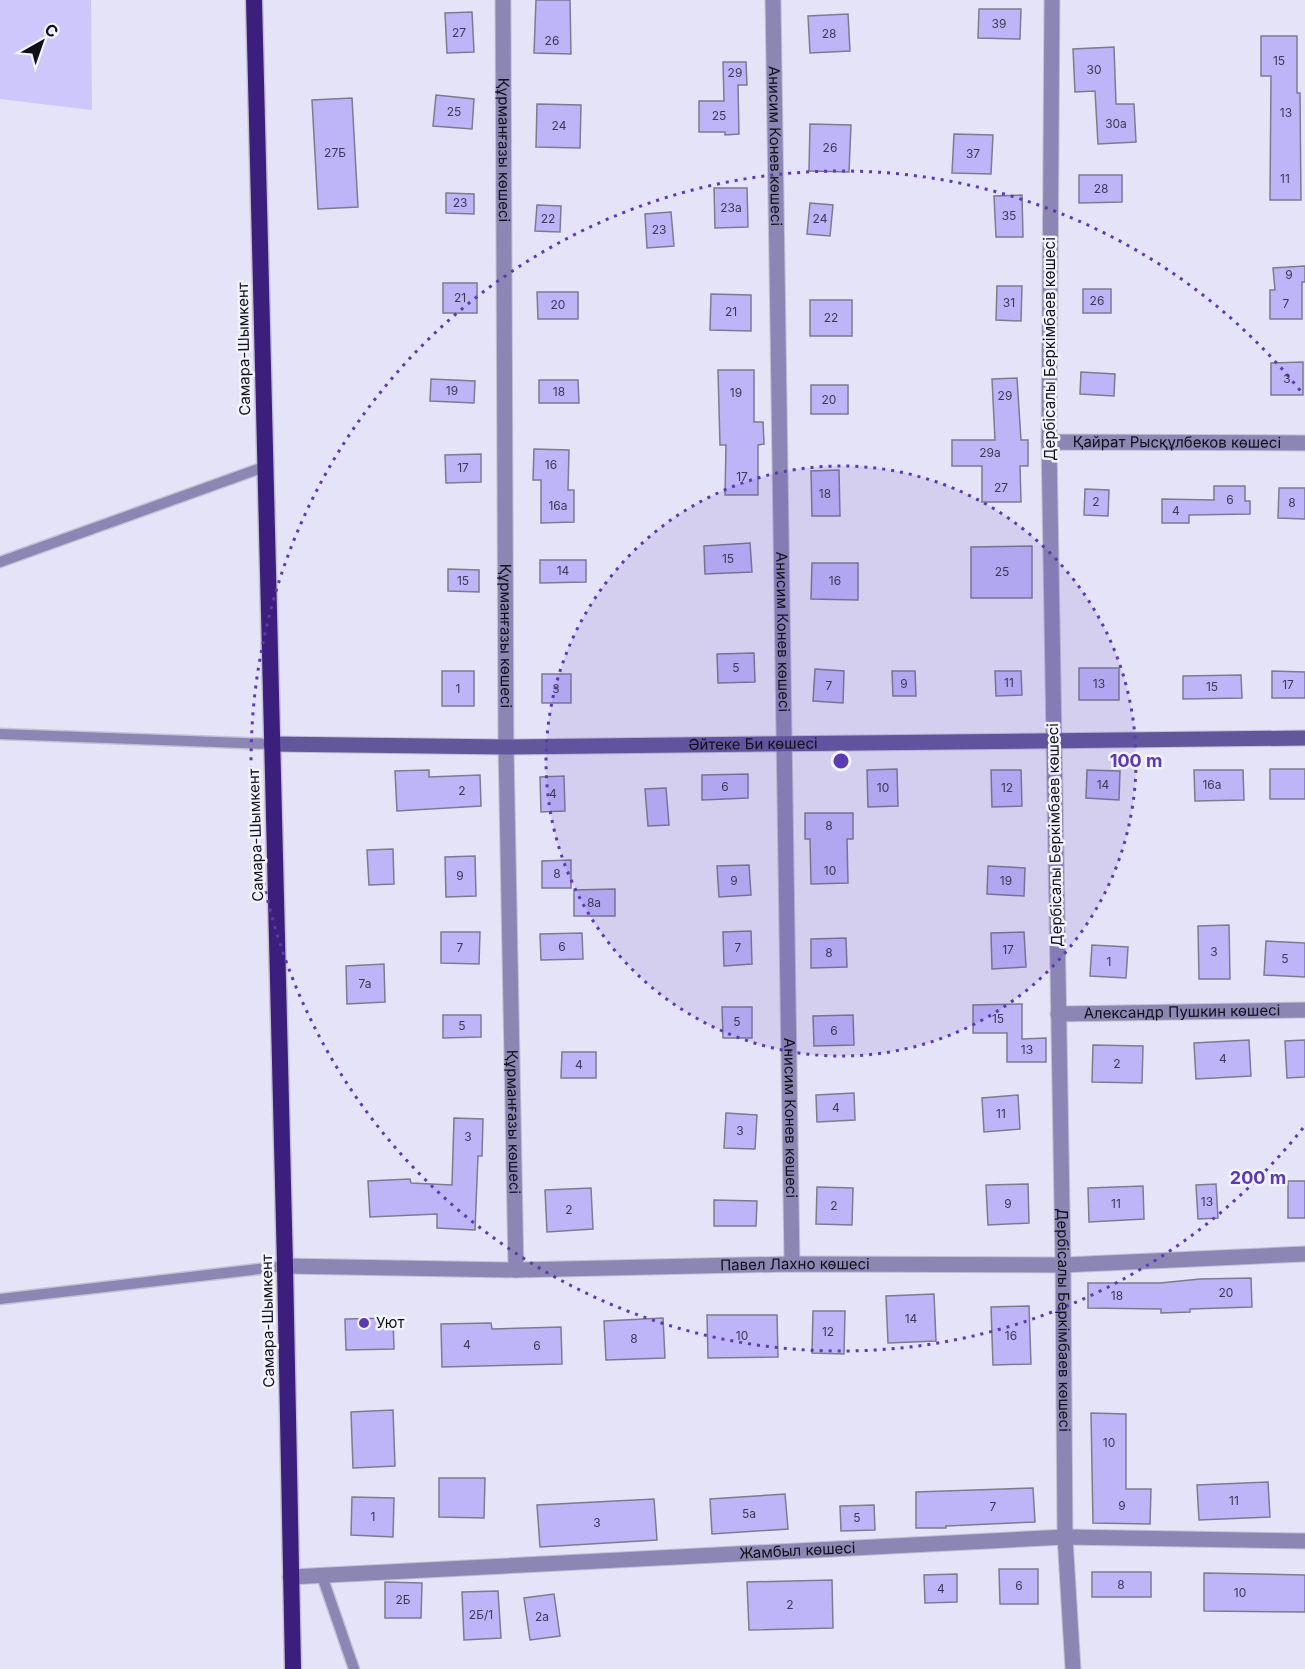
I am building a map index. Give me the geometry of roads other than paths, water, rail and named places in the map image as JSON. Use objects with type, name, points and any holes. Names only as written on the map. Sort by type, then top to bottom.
[{"type":"highway","name":"Самара-Шымкент","points":[[254,0],[293,1669]]},
{"type":"main road","name":"Әйтеке Би көшесі","points":[[271,744],[506,747],[1305,738]]},
{"type":"street","name":"Құрманғазы көшесі","points":[[502,0],[506,747],[516,1270]]},
{"type":"street","name":"Анисим Конев көшесі","points":[[773,0],[780,557],[786,744],[792,1264]]},
{"type":"street","name":"Дербісалы Беркімбаев көшесі","points":[[1052,0],[1049,442],[1063,1265],[1065,1537],[1073,1669]]},
{"type":"street","name":"Қайрат Рысқұлбеков көшесі","points":[[1049,442],[1305,443]]},
{"type":"street","name":"Александр Пушкин көшесі","points":[[1059,1014],[1305,1010]]},
{"type":"street","name":"Павел Лахно көшесі","points":[[285,1266],[516,1270],[792,1264],[1063,1265],[1305,1254]]},
{"type":"street","name":"Жамбыл көшесі","points":[[290,1577],[1065,1537],[1305,1541]]},
{"type":"lane","points":[[0,562],[264,467]]},
{"type":"lane","points":[[0,733],[271,744]]},
{"type":"lane","points":[[0,1299],[285,1266]]},
{"type":"lane","points":[[322,1576],[354,1669]]},
{"type":"place","name":"Уют","points":[[364,1323]]}]
